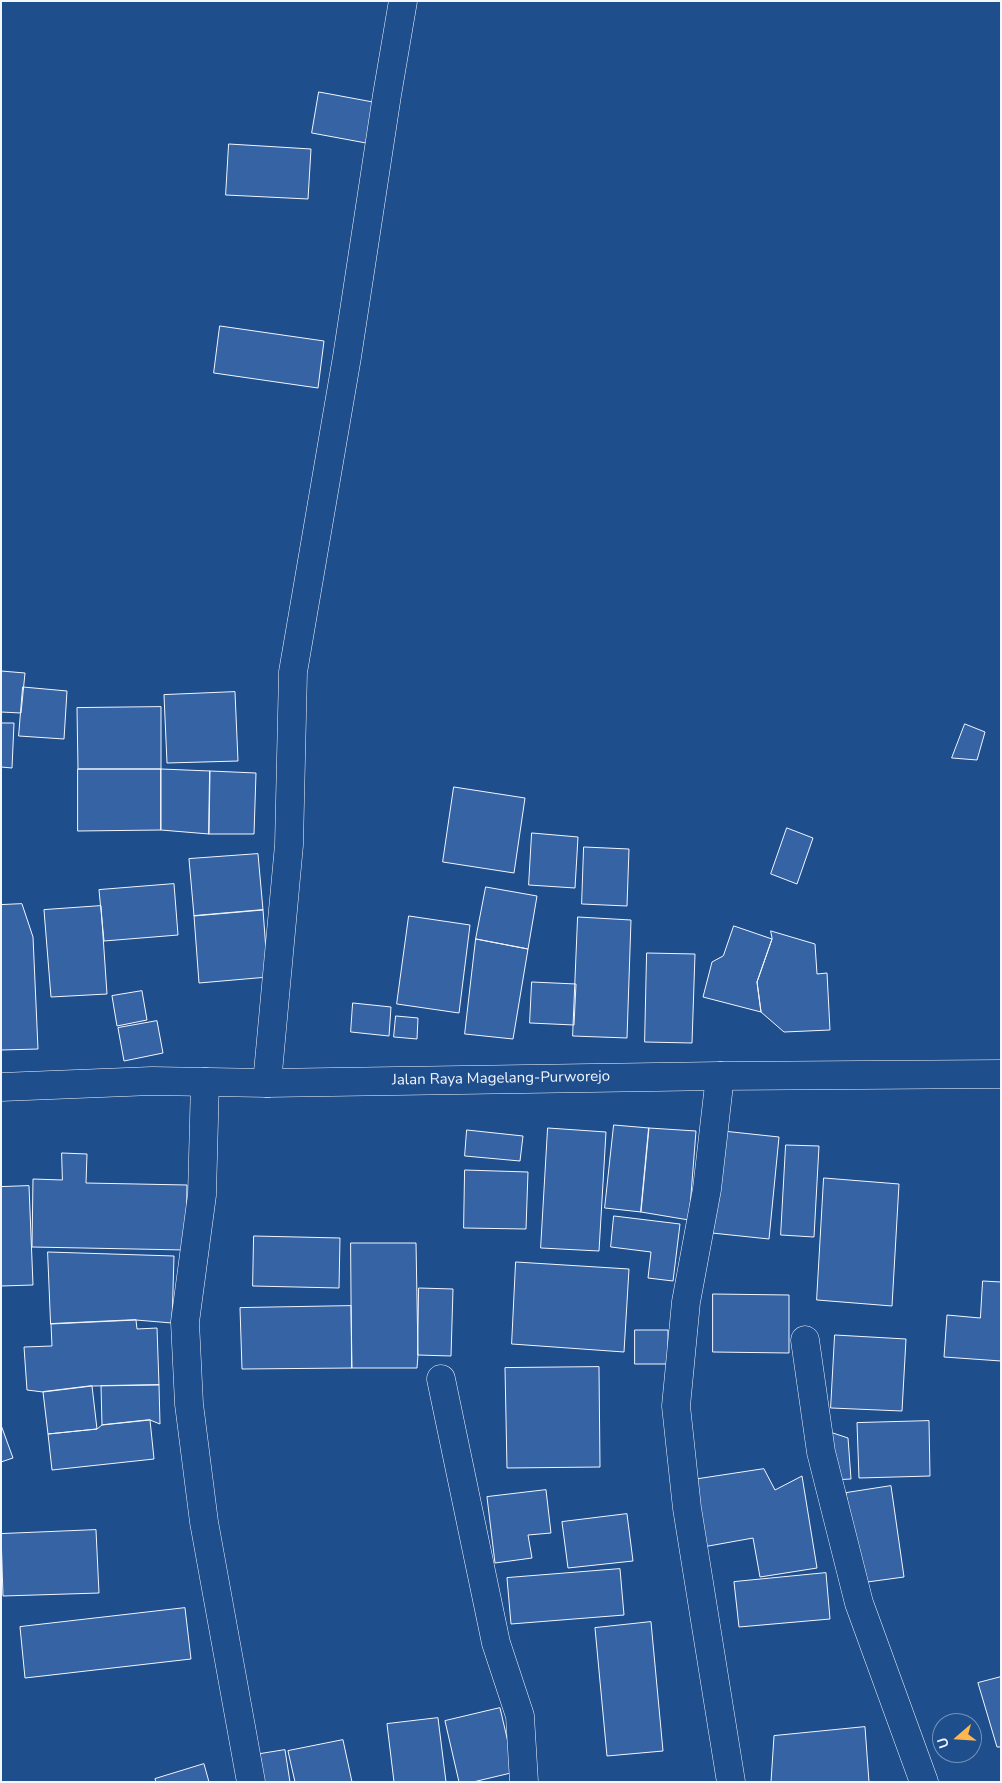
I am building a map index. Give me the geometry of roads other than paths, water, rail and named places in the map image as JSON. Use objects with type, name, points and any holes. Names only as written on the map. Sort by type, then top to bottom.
[{"type":"street","points":[[267,1083],[289,845],[293,672],[347,357],[403,1]]},
{"type":"street","name":"Jalan Raya Magelang-Purworejo","points":[[1,1087],[152,1081],[267,1083],[1001,1074]]},
{"type":"street","points":[[720,1076],[707,1188],[686,1302],[676,1406],[687,1508],[731,1782]]},
{"type":"street","points":[[205,1082],[202,1195],[185,1322],[189,1404],[204,1522],[251,1782]]},
{"type":"street","points":[[806,1340],[821,1452],[860,1603],[924,1782]]},
{"type":"street","points":[[441,1379],[496,1643],[520,1716],[524,1782]]}]
